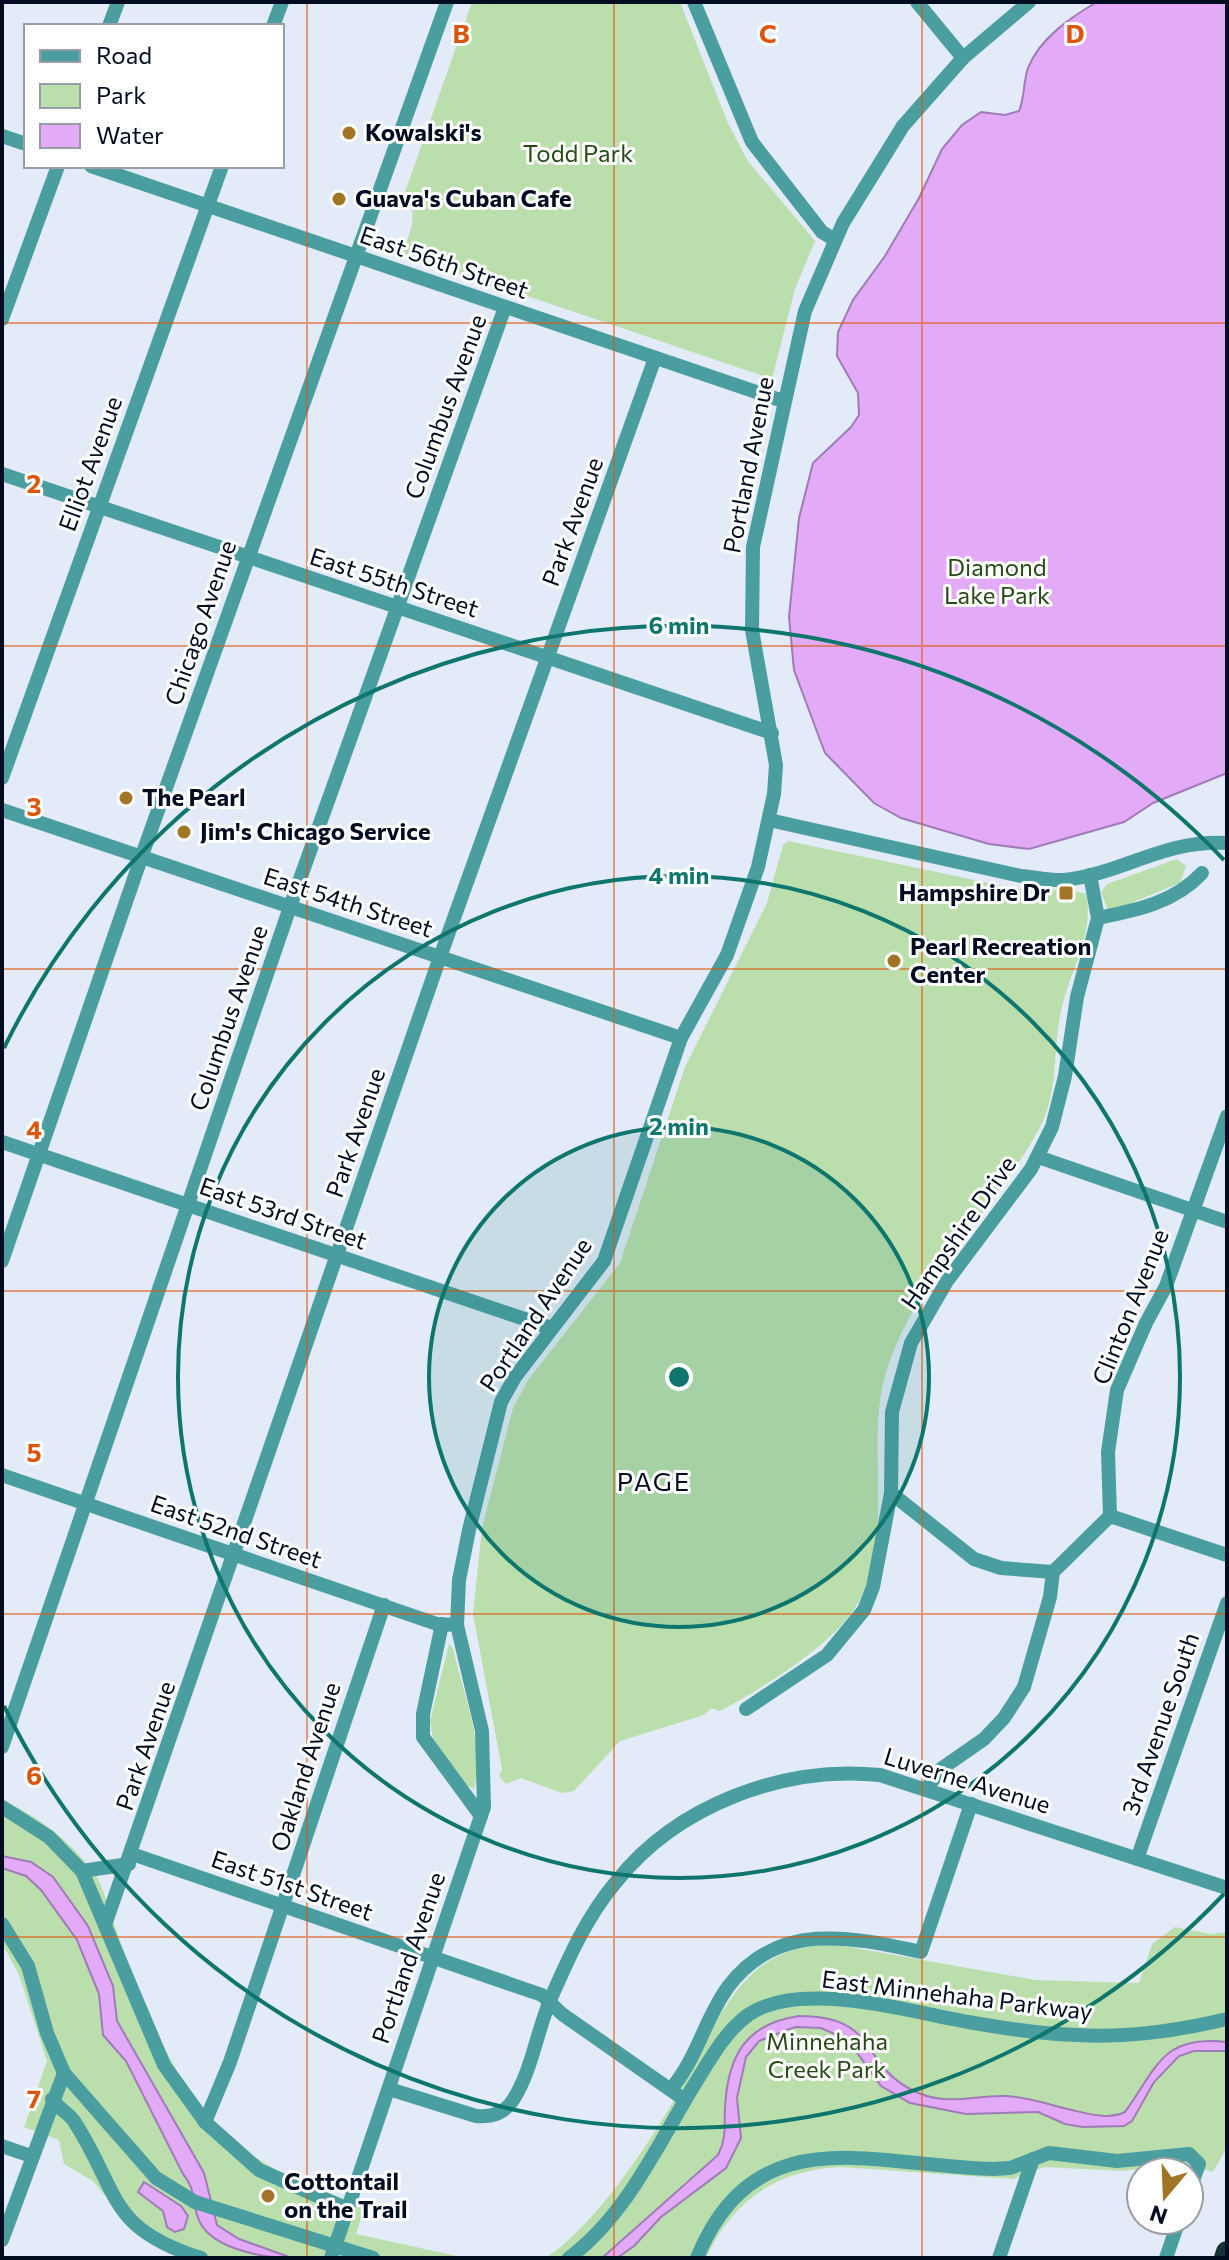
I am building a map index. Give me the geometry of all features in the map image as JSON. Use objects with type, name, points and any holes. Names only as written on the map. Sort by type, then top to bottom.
[{"type":"highway","points":[[1225,2258],[1227,2252]]},
{"type":"street","points":[[110,24],[118,2]]},
{"type":"street","points":[[274,24],[282,2]]},
{"type":"street","name":"Chicago Avenue","points":[[2,1261],[447,2]]},
{"type":"street","points":[[694,2],[752,142],[809,217],[822,232],[835,240]]},
{"type":"street","points":[[917,2],[963,58]]},
{"type":"street","name":"Portland Avenue","points":[[332,2253],[481,1816],[486,1776],[482,1731],[450,1625],[491,1433],[515,1377],[604,1261],[681,1038],[727,955],[758,867],[769,820],[776,765],[752,630],[753,547],[805,311],[835,240],[871,171],[903,126],[963,58],[1029,2]]},
{"type":"street","points":[[2,136],[24,143]]},
{"type":"street","points":[[2,319],[57,168]]},
{"type":"street","name":"East 56th Street","points":[[97,168],[783,401]]},
{"type":"street","name":"Elliot Avenue","points":[[2,778],[221,168]]},
{"type":"street","name":"Columbus Avenue","points":[[2,1747],[290,907],[505,307]]},
{"type":"street","name":"Park Avenue","points":[[105,1925],[131,1859],[440,957],[655,358]]},
{"type":"street","name":"East 55th Street","points":[[2,474],[772,733]]},
{"type":"street","name":"East 54th Street","points":[[2,810],[681,1038]]},
{"type":"street","points":[[769,820],[1021,876],[1061,880],[1090,875],[1169,847],[1227,843]]},
{"type":"street","points":[[1098,918],[1143,909],[1187,889],[1202,873]]},
{"type":"street","name":"Hampshire Drive","points":[[746,1709],[827,1655],[864,1610],[879,1564],[891,1493],[892,1412],[911,1343],[947,1281],[1038,1157],[1059,1103],[1077,997],[1098,918],[1090,875]]},
{"type":"street","name":"Clinton Avenue","points":[[1110,1516],[1108,1452],[1117,1390],[1166,1286],[1227,1116]]},
{"type":"street","name":"East 53rd Street","points":[[2,1142],[551,1328]]},
{"type":"street","points":[[1038,1157],[1227,1222]]},
{"type":"street","name":"East 52nd Street","points":[[2,1475],[450,1625]]},
{"type":"street","points":[[891,1493],[974,1559],[1001,1568],[1053,1572]]},
{"type":"street","points":[[927,1788],[941,1769],[984,1739],[1004,1718],[1024,1687],[1050,1597],[1053,1572],[1110,1516],[1227,1555]]},
{"type":"street","name":"3rd Avenue South","points":[[1137,1859],[1227,1603]]},
{"type":"street","name":"Oakland Avenue","points":[[205,2122],[230,2062],[384,1605]]},
{"type":"street","points":[[450,1625],[423,1714],[423,1737],[481,1816]]},
{"type":"street","name":"Luverne Avenue","points":[[389,2089],[476,2116],[499,2114],[514,2100],[550,2001],[579,1937],[617,1880],[658,1841],[696,1815],[776,1781],[802,1775],[854,1772],[880,1775],[1227,1888]]},
{"type":"street","points":[[671,2089],[728,1987],[743,1971],[777,1948],[796,1940],[829,1936],[921,1952],[971,1804]]},
{"type":"street","points":[[2,1807],[49,1837],[82,1871],[164,2065],[205,2122],[259,2170],[347,2209]]},
{"type":"street","name":"East 51st Street","points":[[82,1871],[131,1859],[283,1906],[542,1995],[685,2100]]},
{"type":"street","points":[[2,1924],[28,1966],[47,2033],[64,2073],[156,2178],[195,2202],[332,2253],[373,2258]]},
{"type":"street","name":"East Minnehaha Parkway","points":[[569,2258],[612,2216],[731,2030],[751,2013],[776,2001],[828,2000],[886,2006],[1001,2028],[1079,2036],[1163,2032],[1227,2019]]},
{"type":"street","points":[[2,2240],[64,2073]]},
{"type":"street","points":[[52,2099],[73,2120],[119,2207],[167,2253],[201,2258]]},
{"type":"street","points":[[2,2146],[31,2156]]},
{"type":"street","points":[[697,2258],[726,2207],[745,2189],[790,2164],[842,2156],[994,2169],[1049,2153],[1125,2160]]},
{"type":"street","points":[[1168,2156],[1191,2156]]},
{"type":"street","points":[[999,2258],[1033,2159]]},
{"type":"street","points":[[1166,2258],[1174,2236]]},
{"type":"green space","name":"Todd Park","points":[[472,2],[680,2],[727,121],[747,160],[815,241],[795,289],[772,379],[403,254],[413,216],[404,195]]},
{"type":"green space","points":[[788,841],[1013,888],[1086,894],[1085,934],[1060,1015],[1053,1082],[1046,1114],[1020,1160],[933,1279],[897,1342],[885,1376],[880,1404],[875,1549],[869,1577],[858,1603],[847,1618],[833,1634],[796,1664],[720,1711],[711,1708],[704,1715],[620,1741],[574,1791],[562,1793],[521,1778],[506,1784],[499,1776],[502,1769],[473,1614],[482,1528],[513,1408],[528,1380],[620,1263],[685,1067],[767,903],[783,845]]},
{"type":"green space","points":[[1177,859],[1186,866],[1180,883],[1108,910],[1101,892],[1107,884]]},
{"type":"green space","points":[[449,1644],[453,1648],[475,1737],[477,1772],[474,1789],[466,1785],[433,1739],[430,1721]]},
{"type":"green space","points":[[2,1800],[30,1814],[55,1832],[97,1877],[161,2041],[206,2113],[234,2141],[269,2166],[312,2187],[365,2205],[356,2234],[466,2258],[189,2258],[107,2198],[93,2181],[64,2164],[59,2140],[24,2127],[47,2061],[19,1975],[2,1943]]},
{"type":"green space","name":"Minnehaha Creek Park","points":[[1175,1927],[1210,1934],[1227,1932],[1227,2147],[1213,2172],[1205,2170],[1205,2156],[1125,2156],[1125,2171],[1044,2167],[1013,2179],[841,2167],[818,2169],[778,2182],[744,2204],[717,2237],[706,2258],[546,2258],[586,2223],[624,2177],[672,2103],[733,1996],[754,1972],[772,1959],[801,1948],[833,1944],[1035,1980],[1139,1983],[1152,1944]]},
{"type":"water","name":"Diamond Lake Park","points":[[1097,2],[1227,2],[1227,773],[1153,803],[1124,822],[1029,849],[989,844],[901,818],[874,803],[825,753],[794,670],[789,617],[799,518],[813,463],[851,427],[859,415],[858,393],[837,356],[838,332],[853,300],[885,256],[919,198],[942,149],[962,125],[981,112],[1005,115],[1019,111],[1028,68],[1040,47],[1067,22]]},
{"type":"water","points":[[2,1856],[31,1862],[53,1877],[88,1926],[113,1986],[117,2021],[204,2173],[217,2225],[239,2239],[292,2258],[237,2249],[224,2244],[203,2227],[190,2184],[126,2061],[103,2035],[99,1994],[77,1940],[41,1890],[26,1876],[2,1868]]},
{"type":"water","points":[[799,2016],[842,2023],[865,2042],[894,2078],[923,2095],[947,2099],[1015,2097],[1099,2116],[1125,2112],[1154,2068],[1175,2049],[1188,2043],[1205,2041],[1227,2042],[1227,2051],[1194,2051],[1179,2056],[1154,2082],[1132,2121],[1124,2126],[1083,2127],[1065,2124],[1038,2112],[966,2114],[910,2103],[881,2086],[848,2040],[821,2028],[795,2027],[759,2041],[746,2057],[737,2098],[741,2138],[726,2168],[661,2217],[634,2246],[617,2258],[602,2258],[718,2155],[724,2137],[730,2072],[743,2045],[765,2026]]},
{"type":"water","points":[[144,2182],[181,2206],[188,2216],[184,2229],[175,2232],[167,2227],[163,2211],[138,2192]]},
{"type":"place","name":"Kowalski's","points":[[349,133]]},
{"type":"place","name":"Guava's Cuban Cafe","points":[[339,199]]},
{"type":"place","name":"The Pearl","points":[[126,798]]},
{"type":"place","name":"Jim's Chicago Service","points":[[184,832]]},
{"type":"place","name":"Hampshire Dr","points":[[1066,893]]},
{"type":"place","name":"Pearl Recreation Center","points":[[894,961]]},
{"type":"place","name":"Cottontail on the Trail","points":[[268,2196]]},
{"type":"district","name":"PAGE","points":[[654,1482]]}]
